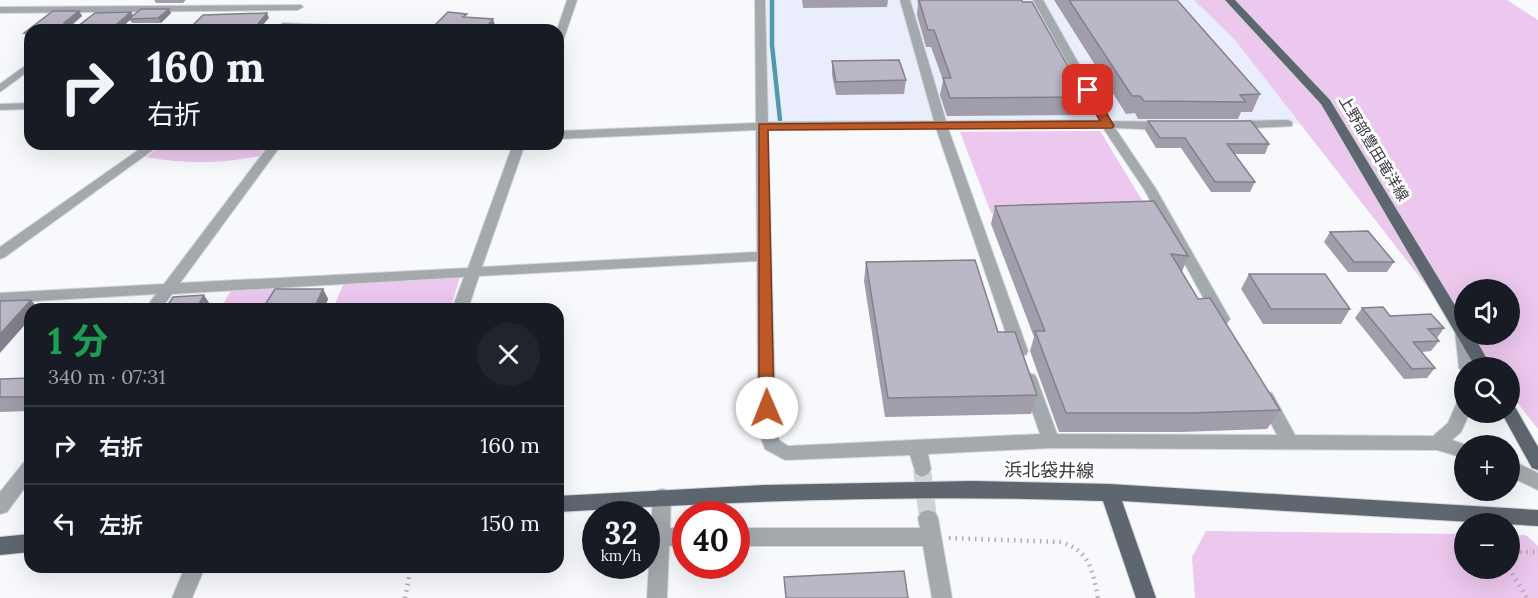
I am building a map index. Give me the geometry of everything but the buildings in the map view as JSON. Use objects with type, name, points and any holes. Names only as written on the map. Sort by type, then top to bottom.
[{"type":"main road","name":"上野部豊田竜洋線","points":[[1230,0],[1326,102],[1454,316]]},
{"type":"main road","points":[[1515,423],[1538,463]]},
{"type":"main road","name":"浜北袋井線","points":[[564,504],[662,497],[945,489],[1109,492],[1538,518]]},
{"type":"main road","points":[[1109,492],[1146,598]]},
{"type":"main road","points":[[0,546],[24,544]]},
{"type":"street","points":[[82,23],[111,0]]},
{"type":"street","points":[[564,24],[572,0]]},
{"type":"street","points":[[760,0],[765,127],[764,256],[767,430],[771,444],[785,453],[1051,441],[1437,442],[1454,448]]},
{"type":"street","points":[[905,0],[941,125],[1051,441]]},
{"type":"street","points":[[1038,0],[1108,126],[1150,189],[1228,330]]},
{"type":"street","points":[[0,10],[301,4]]},
{"type":"street","points":[[284,24],[301,4]]},
{"type":"street","points":[[0,90],[24,70]]},
{"type":"street","points":[[0,106],[24,106]]},
{"type":"street","points":[[1219,125],[1288,124]]},
{"type":"street","points":[[564,135],[765,127],[1185,125]]},
{"type":"street","points":[[0,254],[147,150]]},
{"type":"street","points":[[158,303],[272,150]]},
{"type":"street","points":[[462,303],[517,150]]},
{"type":"street","points":[[0,298],[472,270],[764,256]]},
{"type":"street","points":[[1256,381],[1290,441]]},
{"type":"street","points":[[1437,442],[1457,423]]},
{"type":"street","points":[[917,447],[922,469]]},
{"type":"street","points":[[1520,473],[1538,482]]},
{"type":"street","points":[[0,506],[24,476]]},
{"type":"street","points":[[662,497],[660,537],[672,537]]},
{"type":"street","points":[[750,536],[929,528],[942,598]]},
{"type":"street","points":[[182,598],[192,573]]},
{"type":"street","points":[[657,598],[658,579]]},
{"type":"path","points":[[929,528],[1061,542],[1077,546],[1088,559],[1098,598]]},
{"type":"path","points":[[1520,552],[1538,552]]},
{"type":"path","points":[[405,598],[410,573]]},
{"type":"path","points":[[1516,579],[1527,598]]},
{"type":"shaded area","points":[[762,0],[1236,0],[1341,126],[1288,124],[768,126],[761,52]]},
{"type":"shaded area","points":[[1194,0],[1507,0],[1538,20],[1538,429],[1520,406],[1520,357],[1482,357],[1473,345],[1520,345],[1520,279],[1454,279],[1454,321],[1235,40]]},
{"type":"shaded area","points":[[1100,131],[1148,210],[991,213],[960,132]]},
{"type":"shaded area","points":[[156,150],[264,150],[260,156],[217,162],[188,162],[146,157]]},
{"type":"shaded area","points":[[462,271],[452,303],[336,303],[346,278]]},
{"type":"shaded area","points":[[234,285],[284,286],[274,303],[224,303]]},
{"type":"shaded area","points":[[1206,531],[1454,534],[1454,579],[1520,579],[1520,535],[1526,535],[1538,546],[1538,598],[1195,598],[1192,557]]},
{"type":"waterway","points":[[772,0],[772,45],[780,120]]},
{"type":"tunnel","points":[[922,469],[928,518]]},
{"type":"route","points":[[767,408],[762,127],[1099,124],[1108,126],[1088,90]]}]
